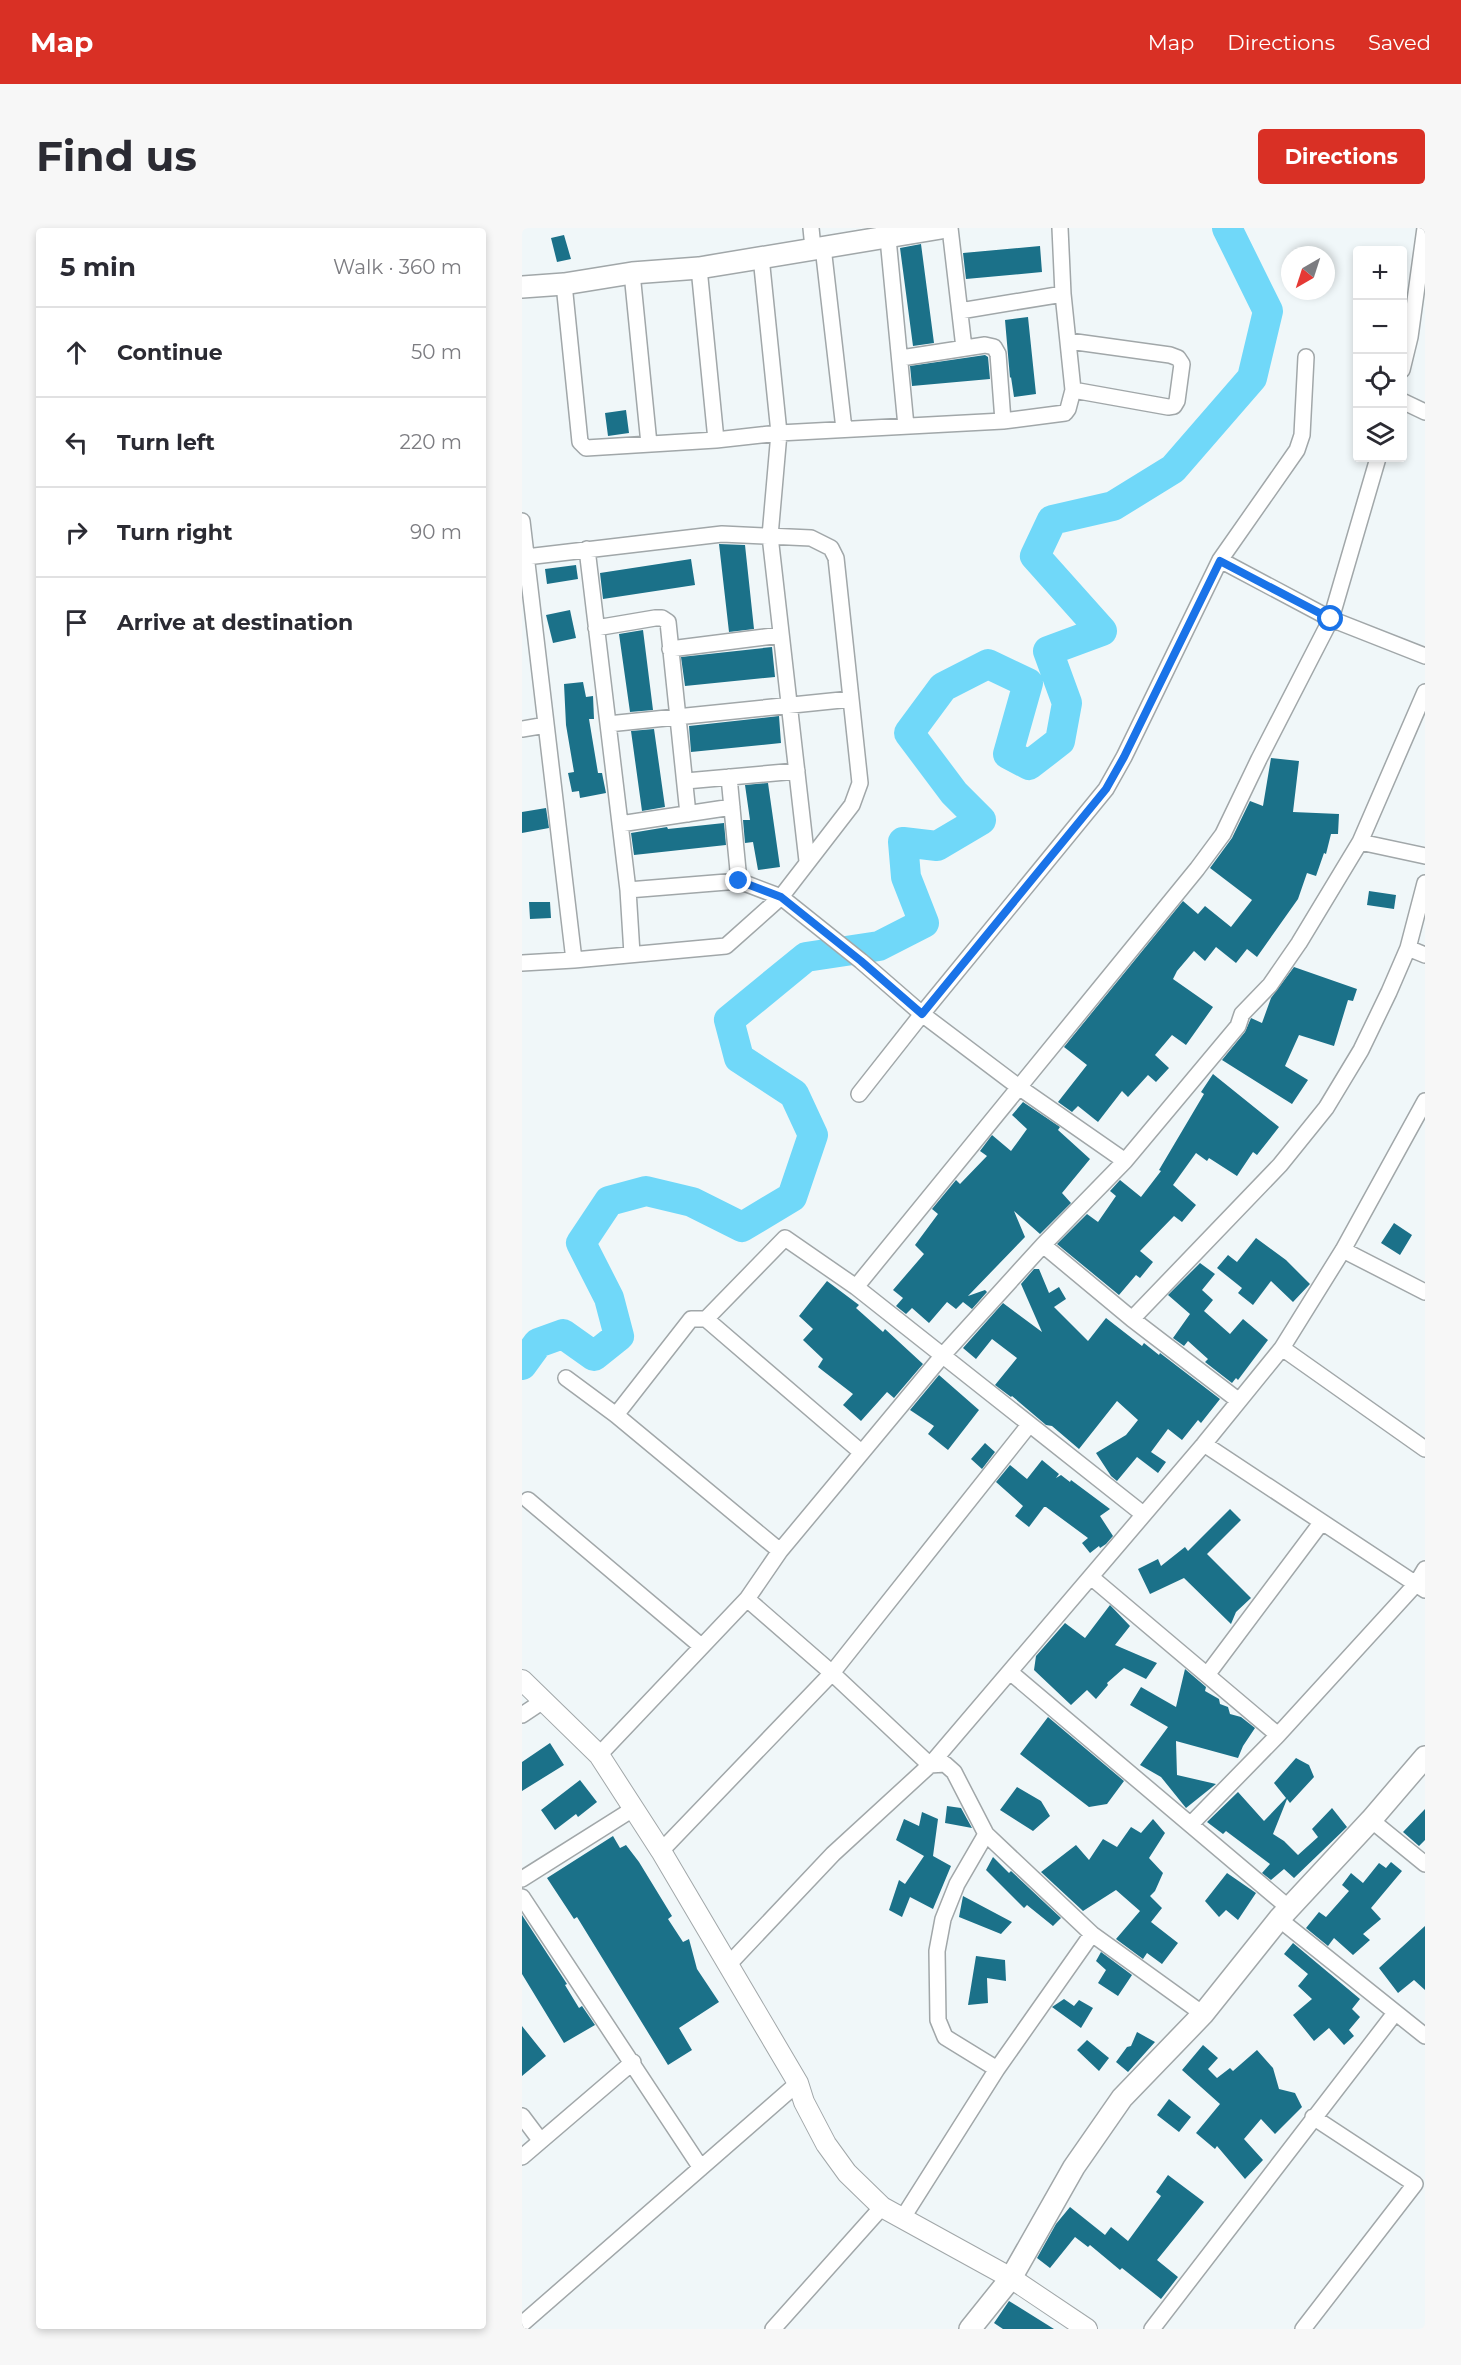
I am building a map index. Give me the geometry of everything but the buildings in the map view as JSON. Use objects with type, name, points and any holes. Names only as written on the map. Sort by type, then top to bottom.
[{"type":"main road","points":[[522,287],[564,284],[632,273],[699,268],[761,257],[816,241],[941,228]]},
{"type":"main road","points":[[970,2329],[1011,2278],[1074,2167],[1122,2098],[1203,2014],[1284,1913],[1371,1820],[1425,1757]]},
{"type":"street","points":[[950,228],[964,348]]},
{"type":"street","points":[[564,284],[582,446],[649,444],[779,433],[1004,421],[1065,413],[1068,409],[1073,390],[1060,228]]},
{"type":"street","points":[[1406,354],[1425,228]]},
{"type":"street","points":[[888,233],[906,426]]},
{"type":"street","points":[[816,241],[844,429]]},
{"type":"street","points":[[761,257],[779,433],[770,536],[807,861]]},
{"type":"street","points":[[699,268],[716,440]]},
{"type":"street","points":[[632,273],[649,444]]},
{"type":"street","points":[[960,311],[1064,294]]},
{"type":"street","points":[[1069,341],[1170,355],[1178,358],[1182,364],[1177,401],[1174,406],[1168,407],[1073,390]]},
{"type":"street","points":[[900,358],[985,345],[994,347],[998,354],[1004,421]]},
{"type":"street","points":[[859,1094],[1106,789],[1220,561],[1297,450],[1302,435],[1306,357]]},
{"type":"street","points":[[1407,403],[1425,412]]},
{"type":"street","points":[[856,1287],[1210,854],[1223,834],[1331,619],[1377,462]]},
{"type":"street","points":[[522,521],[574,960]]},
{"type":"street","points":[[522,963],[726,946],[781,897],[852,805],[860,783],[836,558],[831,548],[811,538],[722,534],[526,557]]},
{"type":"street","points":[[587,549],[628,890],[632,954]]},
{"type":"street","points":[[1220,561],[1331,619],[1425,656]]},
{"type":"street","points":[[596,628],[662,618],[668,622],[688,814]]},
{"type":"street","points":[[670,648],[781,635]]},
{"type":"street","points":[[598,1755],[747,1599],[780,1551],[943,1355],[1043,1245],[1125,1161],[1238,1026],[1242,1014],[1270,985],[1360,842],[1425,692]]},
{"type":"street","points":[[608,724],[851,699]]},
{"type":"street","points":[[522,729],[546,725]]},
{"type":"street","points":[[686,781],[797,771]]},
{"type":"street","points":[[729,777],[739,881]]},
{"type":"street","points":[[620,824],[732,807]]},
{"type":"street","points":[[1360,842],[1425,856]]},
{"type":"street","points":[[628,890],[739,881],[781,897],[861,961],[922,1014],[1020,1088],[1125,1161]]},
{"type":"street","points":[[1132,1318],[1280,1165],[1326,1108],[1361,1050],[1408,948],[1425,883]]},
{"type":"street","points":[[1408,948],[1425,955]]},
{"type":"street","points":[[729,1964],[833,1854],[930,1765],[1204,1444],[1282,1348],[1343,1250],[1425,1101]]},
{"type":"street","points":[[616,1415],[692,1319],[706,1318],[785,1238],[856,1287],[1143,1514]]},
{"type":"street","points":[[1043,1245],[1239,1401]]},
{"type":"street","points":[[1343,1250],[1425,1292]]},
{"type":"street","points":[[706,1318],[861,1452]]},
{"type":"street","points":[[1282,1348],[1425,1449]]},
{"type":"street","points":[[566,1378],[616,1415],[780,1551]]},
{"type":"street","points":[[661,1851],[832,1673],[1029,1425]]},
{"type":"street","points":[[1204,1444],[1420,1587]]},
{"type":"street","points":[[528,1500],[700,1646]]},
{"type":"street","points":[[1207,1675],[1321,1523]]},
{"type":"street","points":[[1191,1824],[1420,1587],[1425,1569]]},
{"type":"street","points":[[1091,1577],[1278,1735]]},
{"type":"street","points":[[747,1599],[832,1673],[930,1765],[945,1764],[954,1772],[986,1834],[1092,1934],[1203,2014]]},
{"type":"street","points":[[1010,1672],[1191,1824],[1284,1913],[1395,2013],[1425,2036]]},
{"type":"street","points":[[522,1680],[598,1755],[661,1851],[729,1964],[798,2083],[804,2102],[826,2144],[847,2173],[882,2207],[1011,2278],[1087,2329]]},
{"type":"street","points":[[522,1716],[543,1701]]},
{"type":"street","points":[[522,1879],[633,1809]]},
{"type":"street","points":[[1371,1820],[1425,1864]]},
{"type":"street","points":[[986,1834],[957,1884],[943,1919],[937,1951],[938,2020],[945,2037],[997,2069]]},
{"type":"street","points":[[522,1898],[633,2062],[701,2168]]},
{"type":"street","points":[[902,2219],[997,2069],[1092,1934]]},
{"type":"street","points":[[1152,2329],[1395,2013]]},
{"type":"street","points":[[522,2157],[633,2062]]},
{"type":"street","points":[[522,2324],[798,2083]]},
{"type":"street","points":[[522,2116],[540,2140]]},
{"type":"street","points":[[1303,2329],[1420,2187],[1313,2117]]},
{"type":"street","points":[[773,2329],[882,2207]]},
{"type":"waterway","points":[[522,1365],[538,1343],[563,1334],[594,1356],[619,1336],[609,1298],[581,1243],[609,1201],[646,1191],[692,1202],[742,1227],[792,1197],[813,1135],[794,1094],[739,1058],[729,1020],[806,957],[879,946],[924,923],[906,877],[903,842],[937,846],[981,820],[954,793],[909,733],[943,687],[988,664],[1028,683],[1008,754],[1029,765],[1060,741],[1067,703],[1048,651],[1102,631],[1035,556],[1052,520],[1113,506],[1173,469],[1252,378],[1268,311],[1227,228]]},
{"type":"route","points":[[739,881],[781,897],[861,961],[922,1014],[1106,789],[1220,561],[1331,619]]}]
